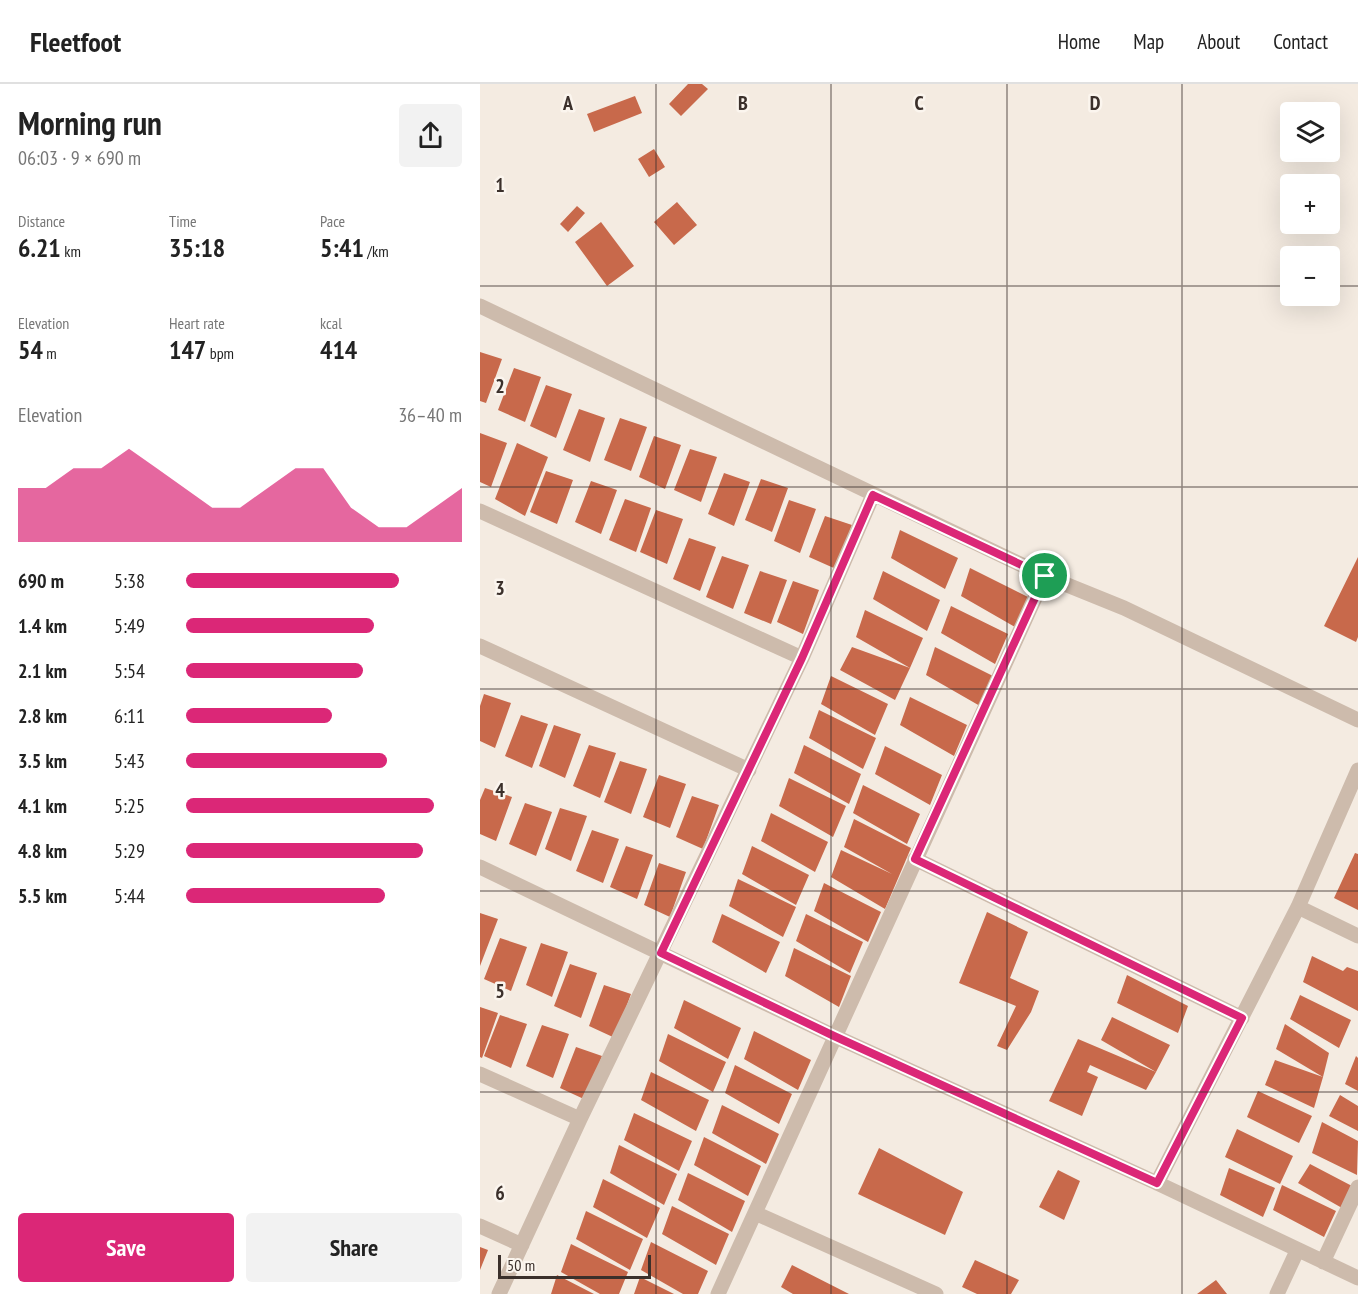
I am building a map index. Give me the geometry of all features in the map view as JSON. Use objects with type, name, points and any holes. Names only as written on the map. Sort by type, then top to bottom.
[{"type":"street","points":[[480,306],[873,495],[1045,576],[1133,613],[1358,720]]},
{"type":"street","points":[[499,1294],[580,1119],[802,658],[873,495]]},
{"type":"street","points":[[480,511],[802,658]]},
{"type":"street","points":[[718,1294],[1045,576]]},
{"type":"street","points":[[480,646],[749,770]]},
{"type":"street","points":[[1157,1183],[1298,908],[1358,770]]},
{"type":"street","points":[[915,859],[1242,1018]]},
{"type":"street","points":[[480,867],[834,1036],[1157,1183],[1358,1278]]},
{"type":"street","points":[[1298,908],[1358,936]]},
{"type":"street","points":[[480,1074],[580,1119]]},
{"type":"street","points":[[1323,1262],[1358,1187]]},
{"type":"street","points":[[755,1213],[932,1293]]},
{"type":"street","points":[[480,1226],[522,1245]]},
{"type":"street","points":[[1277,1294],[1297,1251]]},
{"type":"building","points":[[688,84],[702,84],[708,89],[681,116],[669,104]]},
{"type":"building","points":[[635,96],[642,113],[594,132],[587,114]]},
{"type":"building","points":[[654,149],[665,167],[649,177],[638,159]]},
{"type":"building","points":[[677,202],[697,225],[674,245],[654,222]]},
{"type":"building","points":[[577,206],[585,213],[568,232],[560,224]]},
{"type":"building","points":[[601,222],[634,266],[607,286],[575,242]]},
{"type":"building","points":[[480,352],[502,359],[486,403],[480,401]]},
{"type":"building","points":[[514,368],[541,377],[525,422],[498,410]]},
{"type":"building","points":[[546,385],[572,394],[556,438],[530,426]]},
{"type":"building","points":[[579,409],[605,418],[590,462],[563,450]]},
{"type":"building","points":[[620,418],[647,427],[631,471],[604,460]]},
{"type":"building","points":[[480,433],[507,443],[491,487],[480,482]]},
{"type":"building","points":[[654,436],[681,445],[665,489],[639,477]]},
{"type":"building","points":[[517,443],[548,457],[525,516],[495,499]]},
{"type":"building","points":[[690,449],[717,457],[701,502],[674,490]]},
{"type":"building","points":[[546,471],[573,480],[557,524],[530,512]]},
{"type":"building","points":[[724,473],[750,482],[734,526],[708,514]]},
{"type":"building","points":[[761,479],[788,488],[772,532],[745,520]]},
{"type":"building","points":[[591,481],[617,490],[601,534],[575,522]]},
{"type":"building","points":[[625,499],[651,508],[636,552],[609,540]]},
{"type":"building","points":[[789,500],[816,509],[800,553],[774,541]]},
{"type":"building","points":[[656,510],[683,519],[667,564],[640,552]]},
{"type":"building","points":[[825,516],[852,525],[836,569],[809,557]]},
{"type":"building","points":[[900,530],[958,558],[945,589],[891,558]]},
{"type":"building","points":[[689,538],[716,547],[700,591],[673,579]]},
{"type":"building","points":[[722,556],[749,565],[733,609],[706,597]]},
{"type":"building","points":[[1358,557],[1358,637],[1356,642],[1324,626]]},
{"type":"building","points":[[970,568],[1028,597],[1015,627],[961,596]]},
{"type":"building","points":[[760,571],[787,580],[771,624],[744,613]]},
{"type":"building","points":[[883,571],[940,600],[927,631],[873,599]]},
{"type":"building","points":[[793,581],[819,590],[803,634],[777,622]]},
{"type":"building","points":[[951,606],[1008,634],[995,664],[941,633]]},
{"type":"building","points":[[865,610],[923,638],[910,668],[856,637]]},
{"type":"building","points":[[852,647],[910,668],[895,700],[840,670]]},
{"type":"building","points":[[935,647],[993,676],[980,706],[926,675]]},
{"type":"building","points":[[831,676],[888,704],[875,735],[821,704]]},
{"type":"building","points":[[484,694],[511,703],[495,748],[480,741],[480,706]]},
{"type":"building","points":[[910,697],[967,725],[954,756],[900,725]]},
{"type":"building","points":[[819,710],[876,738],[863,769],[809,738]]},
{"type":"building","points":[[521,715],[548,724],[532,768],[505,756]]},
{"type":"building","points":[[554,725],[581,734],[565,778],[539,766]]},
{"type":"building","points":[[589,745],[616,753],[600,798],[573,786]]},
{"type":"building","points":[[804,745],[861,774],[849,804],[794,773]]},
{"type":"building","points":[[885,746],[942,775],[930,805],[875,774]]},
{"type":"building","points":[[620,761],[647,769],[631,814],[604,802]]},
{"type":"building","points":[[659,775],[686,784],[670,828],[643,817]]},
{"type":"building","points":[[789,778],[846,806],[833,837],[779,806]]},
{"type":"building","points":[[863,785],[920,814],[907,844],[853,813]]},
{"type":"building","points":[[485,788],[512,797],[496,841],[480,834],[480,800]]},
{"type":"building","points":[[692,796],[719,805],[703,849],[676,837]]},
{"type":"building","points":[[525,803],[552,812],[536,856],[509,844]]},
{"type":"building","points":[[560,808],[587,816],[571,861],[545,849]]},
{"type":"building","points":[[771,813],[828,842],[815,872],[761,841]]},
{"type":"building","points":[[854,819],[911,848],[885,909],[831,877],[841,850],[892,874],[844,847]]},
{"type":"building","points":[[592,830],[619,839],[603,883],[576,871]]},
{"type":"building","points":[[626,846],[653,855],[637,899],[610,887]]},
{"type":"building","points":[[752,846],[809,875],[796,905],[742,874]]},
{"type":"building","points":[[1355,853],[1358,854],[1358,910],[1334,898]]},
{"type":"building","points":[[659,863],[686,872],[670,917],[644,905]]},
{"type":"building","points":[[738,879],[796,907],[783,937],[729,906]]},
{"type":"building","points":[[824,883],[881,912],[868,942],[814,911]]},
{"type":"building","points":[[987,912],[1028,932],[1010,978],[1039,991],[1031,1012],[1007,1050],[997,1046],[1016,1006],[959,983]]},
{"type":"building","points":[[480,913],[498,919],[480,966]]},
{"type":"building","points":[[722,914],[780,942],[766,973],[712,942]]},
{"type":"building","points":[[806,914],[863,942],[850,973],[796,941]]},
{"type":"building","points":[[500,938],[527,947],[511,991],[484,979]]},
{"type":"building","points":[[541,943],[568,952],[552,997],[526,985]]},
{"type":"building","points":[[794,948],[851,976],[839,1007],[785,976]]},
{"type":"building","points":[[1312,956],[1343,971],[1347,967],[1358,971],[1358,1011],[1303,982]]},
{"type":"building","points":[[570,964],[597,973],[581,1018],[554,1006]]},
{"type":"building","points":[[1127,975],[1188,1006],[1178,1033],[1117,1003]]},
{"type":"building","points":[[604,985],[631,994],[615,1038],[589,1026]]},
{"type":"building","points":[[1300,995],[1351,1020],[1339,1048],[1290,1019]]},
{"type":"building","points":[[684,1000],[741,1028],[728,1059],[674,1028]]},
{"type":"building","points":[[480,1007],[498,1013],[482,1058],[480,1057]]},
{"type":"building","points":[[500,1015],[527,1024],[511,1068],[484,1056]]},
{"type":"building","points":[[1112,1017],[1170,1045],[1156,1072],[1101,1040]]},
{"type":"building","points":[[1285,1024],[1329,1053],[1323,1077],[1276,1049]]},
{"type":"building","points":[[542,1025],[569,1034],[553,1078],[526,1066]]},
{"type":"building","points":[[754,1031],[811,1060],[798,1090],[744,1059]]},
{"type":"building","points":[[668,1034],[726,1062],[713,1092],[659,1061]]},
{"type":"building","points":[[1078,1039],[1156,1072],[1146,1090],[1090,1065],[1087,1072],[1098,1077],[1082,1116],[1049,1101]]},
{"type":"building","points":[[576,1047],[602,1056],[586,1100],[560,1088]]},
{"type":"building","points":[[1356,1056],[1358,1058],[1358,1091],[1345,1084]]},
{"type":"building","points":[[1275,1060],[1323,1077],[1314,1108],[1265,1085]]},
{"type":"building","points":[[735,1065],[792,1094],[779,1124],[725,1093]]},
{"type":"building","points":[[651,1072],[709,1100],[696,1131],[641,1100]]},
{"type":"building","points":[[1258,1091],[1312,1116],[1299,1143],[1247,1117]]},
{"type":"building","points":[[1340,1095],[1358,1106],[1358,1131],[1329,1116]]},
{"type":"building","points":[[722,1105],[779,1134],[766,1164],[712,1133]]},
{"type":"building","points":[[634,1113],[692,1141],[679,1171],[624,1140]]},
{"type":"building","points":[[1322,1122],[1358,1141],[1357,1175],[1312,1153]]},
{"type":"building","points":[[1237,1129],[1293,1156],[1280,1184],[1225,1157]]},
{"type":"building","points":[[704,1137],[761,1166],[748,1196],[694,1165]]},
{"type":"building","points":[[619,1145],[677,1174],[664,1205],[610,1173]]},
{"type":"building","points":[[879,1148],[963,1192],[945,1235],[858,1194]]},
{"type":"building","points":[[1310,1164],[1352,1186],[1342,1208],[1298,1183]]},
{"type":"building","points":[[1229,1168],[1275,1188],[1263,1217],[1220,1195]]},
{"type":"building","points":[[1058,1170],[1080,1181],[1064,1220],[1039,1207]]},
{"type":"building","points":[[688,1173],[745,1201],[732,1232],[678,1200]]},
{"type":"building","points":[[603,1179],[660,1208],[647,1238],[593,1207]]},
{"type":"building","points":[[1282,1185],[1336,1211],[1324,1237],[1273,1210]]},
{"type":"building","points":[[672,1206],[729,1234],[716,1265],[662,1234]]},
{"type":"building","points":[[586,1211],[643,1239],[630,1270],[576,1239]]},
{"type":"building","points":[[651,1242],[708,1271],[698,1294],[683,1294],[641,1270]]},
{"type":"building","points":[[571,1244],[628,1272],[619,1294],[600,1294],[561,1272]]},
{"type":"building","points":[[480,1247],[488,1250],[480,1270]]},
{"type":"building","points":[[975,1260],[1019,1280],[1011,1294],[977,1294],[962,1287]]},
{"type":"building","points":[[792,1265],[849,1294],[793,1294],[781,1287]]},
{"type":"building","points":[[557,1275],[594,1294],[551,1294]]},
{"type":"building","points":[[640,1277],[674,1294],[634,1294]]},
{"type":"building","points":[[1216,1280],[1227,1294],[1197,1294]]},
{"type":"route","points":[[873,495],[1045,576],[915,859],[1242,1018],[1157,1183],[834,1036],[661,953],[802,658],[873,495]]}]
